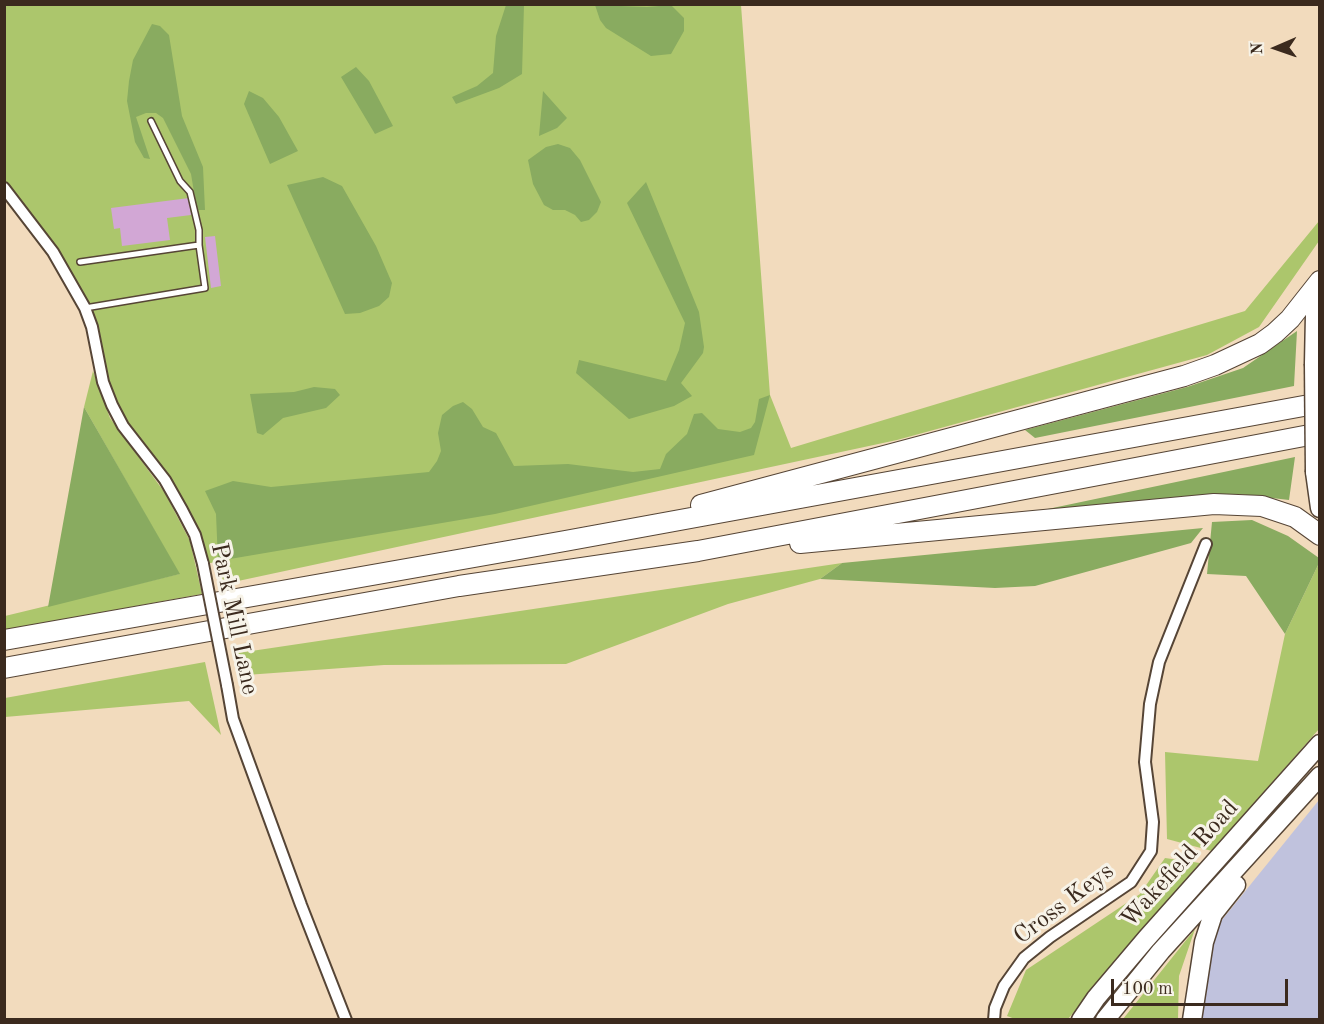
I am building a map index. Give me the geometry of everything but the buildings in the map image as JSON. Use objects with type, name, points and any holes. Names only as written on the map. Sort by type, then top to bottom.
[{"type":"highway","points":[[565,541],[1194,372],[1243,353],[1275,333],[1290,319],[1320,281]]},
{"type":"highway","points":[[1320,293],[1315,314],[1314,364],[1315,472],[1320,508]]},
{"type":"highway","points":[[4,640],[565,541],[1320,403]]},
{"type":"highway","points":[[4,668],[459,586],[698,551],[1320,433]]},
{"type":"highway","points":[[698,551],[1214,504],[1262,506],[1295,517],[1320,535]]},
{"type":"highway","name":"Wakefield Road","points":[[1081,1020],[1095,998],[1139,947],[1320,744]]},
{"type":"highway","points":[[1105,1020],[1161,951],[1320,776]]},
{"type":"highway","points":[[1192,1020],[1204,942],[1213,914],[1320,776]]},
{"type":"street","name":"Park Mill Lane","points":[[4,188],[53,252],[85,308],[92,327],[103,382],[112,405],[123,426],[165,480],[195,535],[241,741],[346,1020]]},
{"type":"street","name":"Cross Keys","points":[[994,1020],[995,1008],[1004,986],[1024,958],[1050,937],[1131,882],[1151,851],[1153,822],[1145,762],[1150,704],[1159,662],[1206,544]]},
{"type":"lane","points":[[85,308],[206,288],[190,192],[180,181],[151,121]]},
{"type":"lane","points":[[80,262],[199,245]]},
{"type":"shaded area","points":[[1319,800],[1319,1019],[1192,1020],[1204,942]]},
{"type":"green space","points":[[4,5],[741,5],[770,395],[791,448],[1245,311],[1319,221],[1319,241],[1259,327],[1207,355],[897,440],[224,584],[218,562],[203,564],[195,535],[112,405],[85,308],[5,188]]},
{"type":"green space","points":[[506,5],[524,5],[522,74],[499,88],[456,104],[452,97],[477,86],[493,73],[496,36]]},
{"type":"green space","points":[[595,5],[647,7],[671,5],[684,18],[684,31],[671,54],[651,56],[606,28],[600,20]]},
{"type":"green space","points":[[152,24],[160,26],[169,35],[182,116],[203,167],[205,210],[197,210],[191,174],[163,118],[156,113],[146,113],[136,117],[150,159],[144,158],[135,142],[127,101],[129,81],[133,60]]},
{"type":"green space","points":[[356,67],[369,81],[393,126],[375,134],[341,77]]},
{"type":"green space","points":[[249,91],[263,98],[279,117],[298,151],[270,164],[244,104]]},
{"type":"green space","points":[[543,91],[567,118],[557,128],[539,136]]},
{"type":"green space","points":[[558,144],[570,148],[580,160],[601,202],[597,212],[589,220],[581,222],[575,215],[565,210],[553,210],[544,205],[533,184],[528,160],[546,147]]},
{"type":"green space","points":[[323,177],[342,186],[376,246],[392,283],[389,297],[379,306],[360,313],[345,314],[287,185]]},
{"type":"green space","points":[[646,182],[699,312],[704,347],[703,353],[681,383],[692,396],[674,406],[629,419],[576,373],[579,360],[666,381],[679,350],[685,323],[627,203]]},
{"type":"green space","points":[[1297,331],[1294,386],[1035,438],[1025,430],[1187,387],[1243,368]]},
{"type":"green space","points":[[93,371],[110,418],[165,493],[190,541],[202,594],[5,630],[5,616],[179,574],[84,407]]},
{"type":"green space","points":[[314,387],[335,389],[340,395],[326,408],[283,418],[263,435],[257,433],[250,394],[294,392]]},
{"type":"green space","points":[[770,395],[754,455],[495,514],[218,561],[216,514],[205,491],[233,481],[271,487],[429,472],[441,451],[438,433],[442,415],[453,406],[463,402],[472,409],[483,427],[496,433],[514,466],[568,464],[633,472],[660,469],[666,454],[687,434],[694,414],[702,413],[718,429],[740,432],[751,428],[755,422],[759,399]]},
{"type":"green space","points":[[84,407],[180,574],[48,607]]},
{"type":"green space","points":[[1295,457],[1289,500],[1238,494],[1024,514]]},
{"type":"green space","points":[[1252,520],[1288,536],[1319,558],[1319,563],[1285,634],[1246,576],[1207,574],[1212,522]]},
{"type":"green space","points":[[1203,528],[1191,543],[1035,586],[995,588],[820,579],[842,563]]},
{"type":"green space","points":[[842,563],[820,579],[728,604],[566,664],[384,665],[246,675],[238,653]]},
{"type":"green space","points":[[1319,563],[1319,729],[1212,851],[1167,839],[1165,752],[1258,761],[1285,634]]},
{"type":"green space","points":[[205,662],[221,735],[189,701],[5,717],[5,698]]},
{"type":"green space","points":[[1165,858],[1200,863],[1068,1019],[1015,1019],[1007,1016],[1026,970],[1140,894]]},
{"type":"green space","points":[[1195,929],[1179,976],[1178,1019],[1123,1019]]}]
